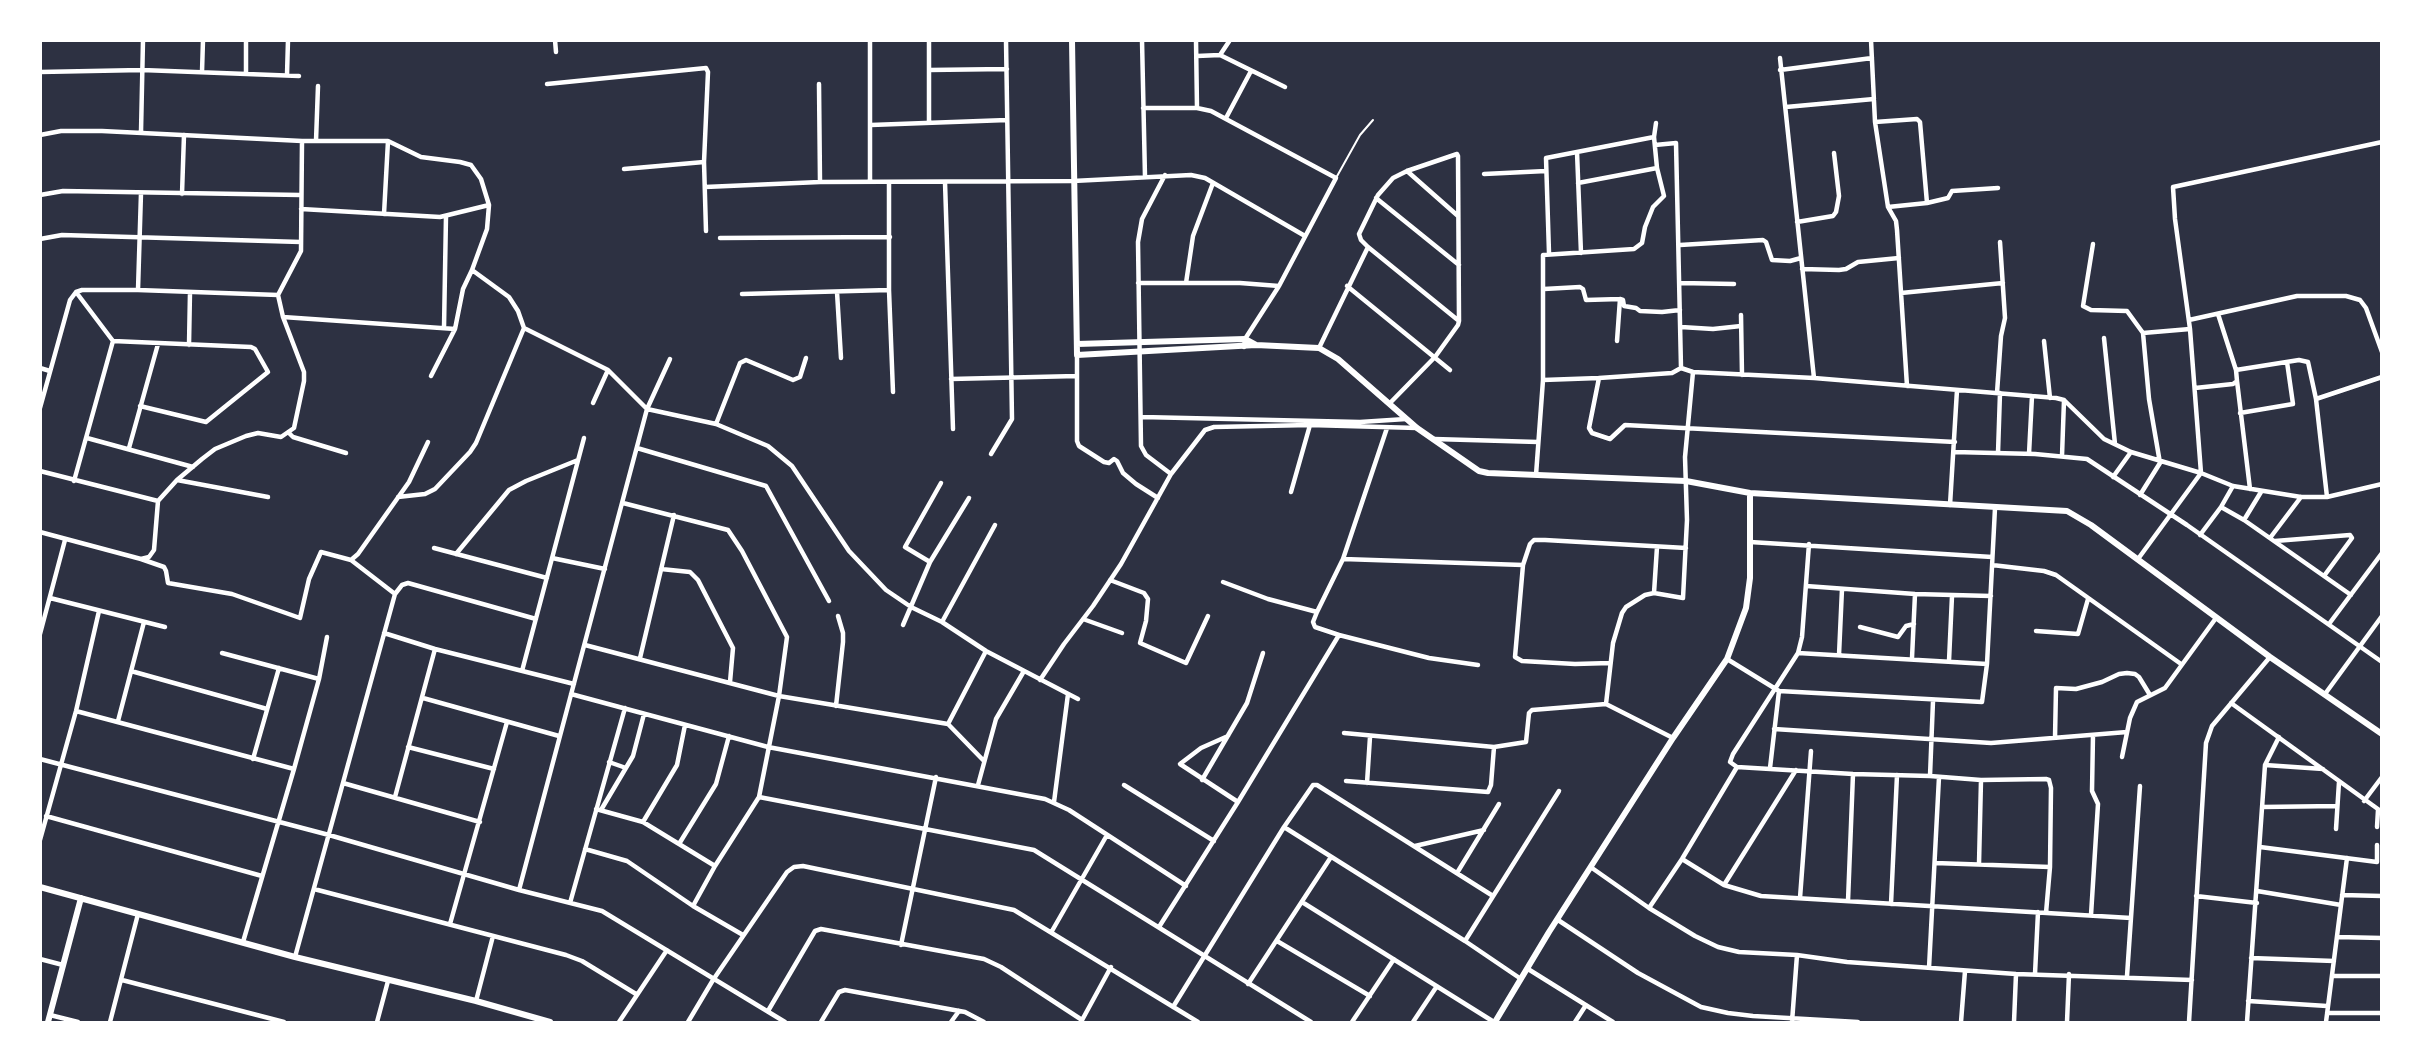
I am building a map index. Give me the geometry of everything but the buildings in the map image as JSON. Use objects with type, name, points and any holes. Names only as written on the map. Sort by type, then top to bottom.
[{"type":"street","points":[[141,132],[143,40]]},
{"type":"street","points":[[202,72],[203,40]]},
{"type":"street","points":[[246,40],[246,74]]},
{"type":"street","points":[[287,75],[288,40]]},
{"type":"street","points":[[555,40],[556,52]]},
{"type":"street","points":[[870,40],[870,182]]},
{"type":"street","points":[[929,40],[929,122]]},
{"type":"street","points":[[991,453],[1012,419],[1006,40]]},
{"type":"street","points":[[1072,40],[1077,441],[1079,446],[1104,462],[1109,463],[1114,459],[1117,461],[1123,473],[1158,498]]},
{"type":"street","points":[[1142,40],[1145,177]]},
{"type":"street","points":[[1196,40],[1197,108]]},
{"type":"street","points":[[1220,56],[1230,40]]},
{"type":"street","points":[[1871,40],[1875,122],[1888,207],[1896,220],[1907,386]]},
{"type":"street","points":[[1197,56],[1220,56],[1286,87]]},
{"type":"street","points":[[1780,58],[1814,378]]},
{"type":"street","points":[[1780,70],[1872,58]]},
{"type":"street","points":[[547,84],[706,68],[708,72],[704,162],[706,231]]},
{"type":"street","points":[[929,70],[1007,69]]},
{"type":"street","points":[[40,72],[142,70],[300,76]]},
{"type":"street","points":[[1226,118],[1251,71]]},
{"type":"street","points":[[819,84],[820,182]]},
{"type":"street","points":[[316,141],[318,86]]},
{"type":"street","points":[[1786,107],[1874,99]]},
{"type":"street","points":[[1143,108],[1197,108],[1211,111],[1336,178],[1279,286],[1245,343]]},
{"type":"street","points":[[871,125],[1007,120]]},
{"type":"street","points":[[1875,122],[1919,120],[1927,203]]},
{"type":"street","points":[[1536,475],[1543,380],[1543,255],[1627,251],[1641,245],[1653,207],[1664,196],[1654,137],[1656,123]]},
{"type":"street","points":[[40,135],[71,131],[141,132],[302,141],[388,141],[422,156],[471,165],[481,179],[489,205],[487,229],[464,289],[455,329],[431,376]]},
{"type":"street","points":[[182,194],[184,135]]},
{"type":"street","points":[[1549,253],[1545,160],[1548,156],[1654,137]]},
{"type":"street","points":[[141,559],[149,557],[154,550],[158,501],[177,480],[215,449],[246,435],[258,433],[281,437],[294,428],[297,421],[304,376],[283,317],[278,295],[300,254],[302,141]]},
{"type":"street","points":[[384,214],[388,141]]},
{"type":"street","points":[[2138,559],[2201,473],[2190,329],[2175,219],[2173,187],[2382,142]]},
{"type":"street","points":[[1655,145],[1676,143],[1681,368]]},
{"type":"street","points":[[1577,152],[1581,253]]},
{"type":"street","points":[[1797,222],[1833,216],[1836,212],[1839,196],[1834,153]]},
{"type":"street","points":[[1390,403],[1435,357],[1457,329],[1459,321],[1459,266],[1457,154],[1393,178],[1377,198],[1361,228],[1360,237],[1368,248],[1459,321]]},
{"type":"street","points":[[624,169],[704,162]]},
{"type":"street","points":[[1578,183],[1658,168]]},
{"type":"street","points":[[1407,171],[1458,216]]},
{"type":"street","points":[[1484,174],[1546,171]]},
{"type":"street","points":[[1165,175],[1140,226],[1138,283],[1141,446],[1144,453],[1171,474]]},
{"type":"street","points":[[705,187],[820,182],[1073,181],[1191,175],[1213,183],[1305,236]]},
{"type":"street","points":[[889,182],[889,290],[893,392]]},
{"type":"street","points":[[945,182],[953,429]]},
{"type":"street","points":[[1186,283],[1193,236],[1213,183]]},
{"type":"street","points":[[1888,207],[1927,203],[1948,198],[1952,191],[1998,188]]},
{"type":"street","points":[[40,195],[63,191],[300,195]]},
{"type":"street","points":[[138,290],[141,193]]},
{"type":"street","points":[[1377,198],[1459,266]]},
{"type":"street","points":[[302,209],[446,216],[489,205]]},
{"type":"street","points":[[444,328],[446,216]]},
{"type":"street","points":[[40,239],[62,235],[301,242]]},
{"type":"street","points":[[720,238],[890,237]]},
{"type":"street","points":[[1680,245],[1763,240],[1767,242],[1772,260],[1790,261],[1801,258]]},
{"type":"street","points":[[1998,453],[2001,336],[2005,318],[2000,242]]},
{"type":"street","points":[[2093,244],[2083,306],[2091,310],[2127,310],[2143,333],[2149,399],[2160,462],[2140,495]]},
{"type":"street","points":[[1319,348],[1347,286],[1368,248]]},
{"type":"street","points":[[1802,269],[1839,270],[1858,262],[1899,258]]},
{"type":"street","points":[[398,497],[425,494],[435,489],[470,452],[476,443],[524,328],[510,297],[472,270]]},
{"type":"street","points":[[1138,283],[1240,283],[1279,286]]},
{"type":"street","points":[[1680,283],[1734,284]]},
{"type":"street","points":[[1901,293],[2003,283]]},
{"type":"street","points":[[1347,286],[1450,370]]},
{"type":"street","points":[[1544,289],[1582,288],[1584,300],[1587,301],[1620,299]]},
{"type":"street","points":[[40,408],[69,300],[76,292],[81,290],[138,290],[278,295]]},
{"type":"street","points":[[742,294],[889,290]]},
{"type":"street","points":[[76,292],[113,341],[253,348],[267,369],[267,375],[206,422],[140,406]]},
{"type":"street","points":[[189,345],[190,292]]},
{"type":"street","points":[[837,292],[841,358]]},
{"type":"street","points":[[2189,320],[2297,296],[2346,296],[2360,300],[2366,308],[2382,352]]},
{"type":"street","points":[[1620,299],[1623,300],[1624,306],[1640,311],[1680,310]]},
{"type":"street","points":[[1617,341],[1620,299]]},
{"type":"street","points":[[2218,314],[2236,370],[2250,489]]},
{"type":"street","points":[[1741,315],[1742,375]]},
{"type":"street","points":[[283,317],[455,329]]},
{"type":"street","points":[[1681,327],[1713,329],[1741,326]]},
{"type":"street","points":[[524,328],[608,370],[647,410],[716,424],[768,446],[786,459],[855,558],[886,590],[911,607],[942,622],[986,651],[1077,699]]},
{"type":"street","points":[[2143,333],[2190,329]]},
{"type":"street","points":[[2104,338],[2115,444]]},
{"type":"street","points":[[74,481],[113,341]]},
{"type":"street","points":[[2044,341],[2050,398]]},
{"type":"street","points":[[1077,344],[1245,343],[1319,348],[1338,359],[1417,428],[1479,471],[1686,481],[1750,494],[2067,511],[2091,525],[2270,657],[2382,734]]},
{"type":"street","points":[[1077,355],[1245,343]]},
{"type":"street","points":[[129,448],[158,344]]},
{"type":"street","points":[[716,424],[740,363],[746,360],[793,380],[800,376],[806,358]]},
{"type":"street","points":[[519,890],[647,410],[670,359]]},
{"type":"street","points":[[2236,370],[2287,362],[2308,362],[2316,399],[2327,497]]},
{"type":"street","points":[[2240,413],[2293,404],[2287,362]]},
{"type":"street","points":[[40,368],[50,371]]},
{"type":"street","points":[[1543,380],[1672,373],[1681,368],[1693,372],[1814,378],[2050,398],[2064,400],[2104,439],[2131,452],[2201,473],[2233,486],[2301,497],[2327,497],[2382,484]]},
{"type":"street","points":[[593,403],[608,370]]},
{"type":"street","points":[[1606,704],[1613,643],[1626,607],[1645,595],[1654,593],[1684,597],[1685,458],[1693,372]]},
{"type":"street","points":[[951,379],[1077,376]]},
{"type":"street","points":[[2316,399],[2382,377]]},
{"type":"street","points":[[1599,378],[1590,432],[1611,439],[1624,425],[1955,442]]},
{"type":"street","points":[[2195,388],[2233,384],[2237,381]]},
{"type":"street","points":[[1950,505],[1957,390]]},
{"type":"street","points":[[2030,454],[2032,396]]},
{"type":"street","points":[[2062,456],[2064,400]]},
{"type":"street","points":[[1142,417],[1383,422],[1406,419]]},
{"type":"street","points":[[1040,680],[1110,580],[1171,474],[1201,432],[1207,428],[1310,425],[1417,428]]},
{"type":"street","points":[[1291,492],[1310,425]]},
{"type":"street","points":[[1387,428],[1343,559],[1313,621],[1315,627],[1429,658],[1478,665]]},
{"type":"street","points":[[289,433],[293,437],[346,453]]},
{"type":"street","points":[[87,438],[193,467]]},
{"type":"street","points":[[522,671],[584,438]]},
{"type":"street","points":[[1432,439],[1538,442]]},
{"type":"street","points":[[351,560],[358,554],[409,482],[428,442]]},
{"type":"street","points":[[637,448],[766,486],[829,601]]},
{"type":"street","points":[[1954,452],[2030,454],[2087,459],[2382,662]]},
{"type":"street","points":[[2113,477],[2131,452]]},
{"type":"street","points":[[456,554],[509,490],[578,460]]},
{"type":"street","points":[[40,471],[158,501]]},
{"type":"street","points":[[177,480],[268,497]]},
{"type":"street","points":[[930,562],[905,547],[941,483]]},
{"type":"street","points":[[2200,535],[2233,486]]},
{"type":"street","points":[[2244,520],[2261,492]]},
{"type":"street","points":[[1302,902],[1494,1023],[1673,738],[1727,659],[1746,608],[1750,494]]},
{"type":"street","points":[[2273,540],[2301,497]]},
{"type":"street","points":[[903,625],[930,562],[969,498]]},
{"type":"street","points":[[623,503],[728,530],[786,632],[787,646],[779,696],[759,797],[715,866],[693,906]]},
{"type":"street","points":[[2221,507],[2244,520],[2350,595]]},
{"type":"street","points":[[1727,659],[1776,690],[1933,701],[1982,702],[1987,664],[1995,508]]},
{"type":"street","points":[[640,658],[674,515]]},
{"type":"street","points":[[942,622],[995,525]]},
{"type":"street","points":[[40,532],[164,567],[168,583],[232,594],[300,618],[309,579],[321,552],[351,560],[395,594]]},
{"type":"street","points":[[2273,540],[2350,535],[2352,538],[2324,576]]},
{"type":"street","points":[[40,634],[65,540]]},
{"type":"street","points":[[1610,663],[1575,664],[1517,659],[1515,653],[1523,565],[1530,544],[1534,540],[1686,548]]},
{"type":"street","points":[[1750,542],[1992,557]]},
{"type":"street","points":[[1809,544],[1802,637],[1798,653],[1731,759],[1732,764],[1737,767],[1853,774],[1981,780],[2049,780],[2051,789],[2050,867],[2046,913]]},
{"type":"street","points":[[1654,593],[1657,547]]},
{"type":"street","points":[[434,548],[547,578]]},
{"type":"street","points":[[2329,624],[2382,553]]},
{"type":"street","points":[[552,558],[605,569]]},
{"type":"street","points":[[1343,559],[1523,565]]},
{"type":"street","points":[[1992,565],[2044,571],[2056,575],[2181,664]]},
{"type":"street","points":[[661,569],[690,572],[698,580],[733,648],[730,682]]},
{"type":"street","points":[[1110,580],[1144,593],[1148,599],[1146,621],[1140,643],[1186,663],[1208,615]]},
{"type":"street","points":[[1223,582],[1268,599],[1317,612]]},
{"type":"street","points":[[295,957],[395,594],[402,585],[408,584],[536,619]]},
{"type":"street","points":[[1806,586],[1915,594],[1991,596]]},
{"type":"street","points":[[1839,655],[1842,589]]},
{"type":"street","points":[[1912,658],[1915,594]]},
{"type":"street","points":[[1949,661],[1952,596]]},
{"type":"street","points":[[50,598],[165,627]]},
{"type":"street","points":[[2036,632],[2078,634],[2088,599]]},
{"type":"street","points":[[40,840],[76,711],[99,611]]},
{"type":"street","points":[[2325,694],[2382,615]]},
{"type":"street","points":[[836,706],[843,642],[838,616]]},
{"type":"street","points":[[2122,757],[2132,709],[2137,702],[2165,688],[2216,618]]},
{"type":"street","points":[[1083,619],[1122,633]]},
{"type":"street","points":[[118,721],[144,622]]},
{"type":"street","points":[[1860,627],[1898,637],[1906,626],[1914,624]]},
{"type":"street","points":[[384,633],[435,649],[574,684]]},
{"type":"street","points":[[1159,927],[1339,635]]},
{"type":"street","points":[[243,942],[319,679],[327,637]]},
{"type":"street","points":[[585,645],[779,696],[948,724],[984,761]]},
{"type":"street","points":[[395,797],[435,649]]},
{"type":"street","points":[[948,724],[986,651]]},
{"type":"street","points":[[1202,780],[1247,703],[1263,652]]},
{"type":"street","points":[[222,653],[319,679]]},
{"type":"street","points":[[1798,653],[1987,664]]},
{"type":"street","points":[[2189,1023],[2206,743],[2212,726],[2270,657]]},
{"type":"street","points":[[253,759],[279,668]]},
{"type":"street","points":[[131,671],[267,709]]},
{"type":"street","points":[[978,785],[1001,708],[1024,671]]},
{"type":"street","points":[[2055,738],[2056,688],[2076,689],[2127,673],[2139,677],[2150,695]]},
{"type":"street","points":[[1770,768],[1776,690]]},
{"type":"street","points":[[571,694],[768,747],[1029,794],[1054,802],[1186,886]]},
{"type":"street","points":[[1054,802],[1068,694]]},
{"type":"street","points":[[423,698],[559,736]]},
{"type":"street","points":[[1930,776],[1933,701]]},
{"type":"street","points":[[2231,703],[2380,811],[2378,827]]},
{"type":"street","points":[[1344,733],[1494,747],[1526,742],[1529,713],[1532,710],[1606,704],[1673,738]]},
{"type":"street","points":[[570,903],[625,708]]},
{"type":"street","points":[[76,711],[294,769]]},
{"type":"street","points":[[598,809],[626,768],[637,746],[644,714]]},
{"type":"street","points":[[450,924],[466,875],[507,722]]},
{"type":"street","points":[[643,822],[677,765],[685,725]]},
{"type":"street","points":[[1774,729],[1991,743],[2127,732]]},
{"type":"street","points":[[2091,915],[2098,804],[2092,791],[2093,735]]},
{"type":"street","points":[[679,844],[716,784],[729,736]]},
{"type":"street","points":[[1228,736],[1201,748],[1180,764],[1238,802]]},
{"type":"street","points":[[1367,783],[1370,736]]},
{"type":"street","points":[[2247,1023],[2265,765],[2279,737]]},
{"type":"street","points":[[408,747],[495,769]]},
{"type":"street","points":[[1346,782],[1488,792],[1491,785],[1494,747]]},
{"type":"street","points":[[1800,898],[1811,751]]},
{"type":"street","points":[[40,759],[329,835],[610,914],[785,1023]]},
{"type":"street","points":[[609,762],[626,768]]},
{"type":"street","points":[[2265,765],[2323,769]]},
{"type":"street","points":[[1649,908],[1682,859],[1737,767]]},
{"type":"street","points":[[1724,885],[1796,770]]},
{"type":"street","points":[[1848,901],[1853,774]]},
{"type":"street","points":[[1891,904],[1897,775]]},
{"type":"street","points":[[901,945],[936,777]]},
{"type":"street","points":[[1929,968],[1939,777]]},
{"type":"street","points":[[2364,801],[2382,777]]},
{"type":"street","points":[[1979,864],[1981,780]]},
{"type":"street","points":[[344,783],[480,822]]},
{"type":"street","points":[[2336,829],[2339,783]]},
{"type":"street","points":[[1124,785],[1214,841]]},
{"type":"street","points":[[1173,1006],[1284,827],[1308,790],[1315,785],[1493,896]]},
{"type":"street","points":[[2127,976],[2140,786]]},
{"type":"street","points":[[1465,940],[1559,791]]},
{"type":"street","points":[[759,797],[1028,848],[1042,854],[1311,1023]]},
{"type":"street","points":[[1457,873],[1499,804]]},
{"type":"street","points":[[2262,807],[2337,806]]},
{"type":"street","points":[[598,809],[643,822],[715,866]]},
{"type":"street","points":[[46,816],[262,876]]},
{"type":"street","points":[[1284,827],[1465,940],[1521,979]]},
{"type":"street","points":[[1415,846],[1484,830]]},
{"type":"street","points":[[1052,931],[1107,835]]},
{"type":"street","points":[[2260,847],[2377,862],[2377,845]]},
{"type":"street","points":[[585,849],[627,861],[693,906],[743,935]]},
{"type":"street","points":[[1248,984],[1331,857]]},
{"type":"street","points":[[2326,1023],[2347,858]]},
{"type":"street","points":[[1682,859],[1724,885],[1761,896],[2131,918]]},
{"type":"street","points":[[1935,863],[2050,867]]},
{"type":"street","points":[[688,1023],[713,980],[787,872],[794,867],[809,866],[1006,907],[1052,931],[1198,1023]]},
{"type":"street","points":[[1592,868],[1649,908],[1718,947],[1739,952],[2016,974],[2069,974],[2192,980]]},
{"type":"street","points":[[40,887],[295,957],[476,1001],[550,1023]]},
{"type":"street","points":[[314,889],[582,961],[636,994]]},
{"type":"street","points":[[2258,891],[2341,905]]},
{"type":"street","points":[[2342,895],[2382,896]]},
{"type":"street","points":[[2196,896],[2257,903]]},
{"type":"street","points":[[48,1023],[81,898]]},
{"type":"street","points":[[2035,974],[2038,912]]},
{"type":"street","points":[[110,1023],[138,914]]},
{"type":"street","points":[[1558,920],[1638,974],[1701,1006],[1728,1013],[1792,1021],[1858,1023]]},
{"type":"street","points":[[768,1011],[817,930],[992,963],[1081,1021],[1111,967]]},
{"type":"street","points":[[476,1001],[493,936]]},
{"type":"street","points":[[2337,937],[2382,938]]},
{"type":"street","points":[[1276,941],[1370,996]]},
{"type":"street","points":[[618,1023],[667,951]]},
{"type":"street","points":[[1792,1021],[1797,955]]},
{"type":"street","points":[[2251,958],[2334,961]]},
{"type":"street","points":[[40,959],[63,965]]},
{"type":"street","points":[[1352,1023],[1394,959]]},
{"type":"street","points":[[1528,969],[1613,1023]]},
{"type":"street","points":[[1961,1023],[1965,970]]},
{"type":"street","points":[[2014,1023],[2016,974]]},
{"type":"street","points":[[2067,1023],[2069,974]]},
{"type":"street","points":[[2332,976],[2382,976]]},
{"type":"street","points":[[122,980],[284,1023]]},
{"type":"street","points":[[377,1023],[388,981]]},
{"type":"street","points":[[1413,1023],[1437,986]]},
{"type":"street","points":[[821,1023],[839,992],[845,990],[969,1013],[984,1023]]},
{"type":"street","points":[[2248,1001],[2327,1006]]},
{"type":"street","points":[[1575,1023],[1586,1005]]},
{"type":"street","points":[[951,1023],[958,1011]]},
{"type":"street","points":[[2327,1013],[2382,1013]]},
{"type":"street","points":[[51,1015],[78,1023]]},
{"type":"lane","points":[[1336,178],[1360,135],[1373,120]]}]
